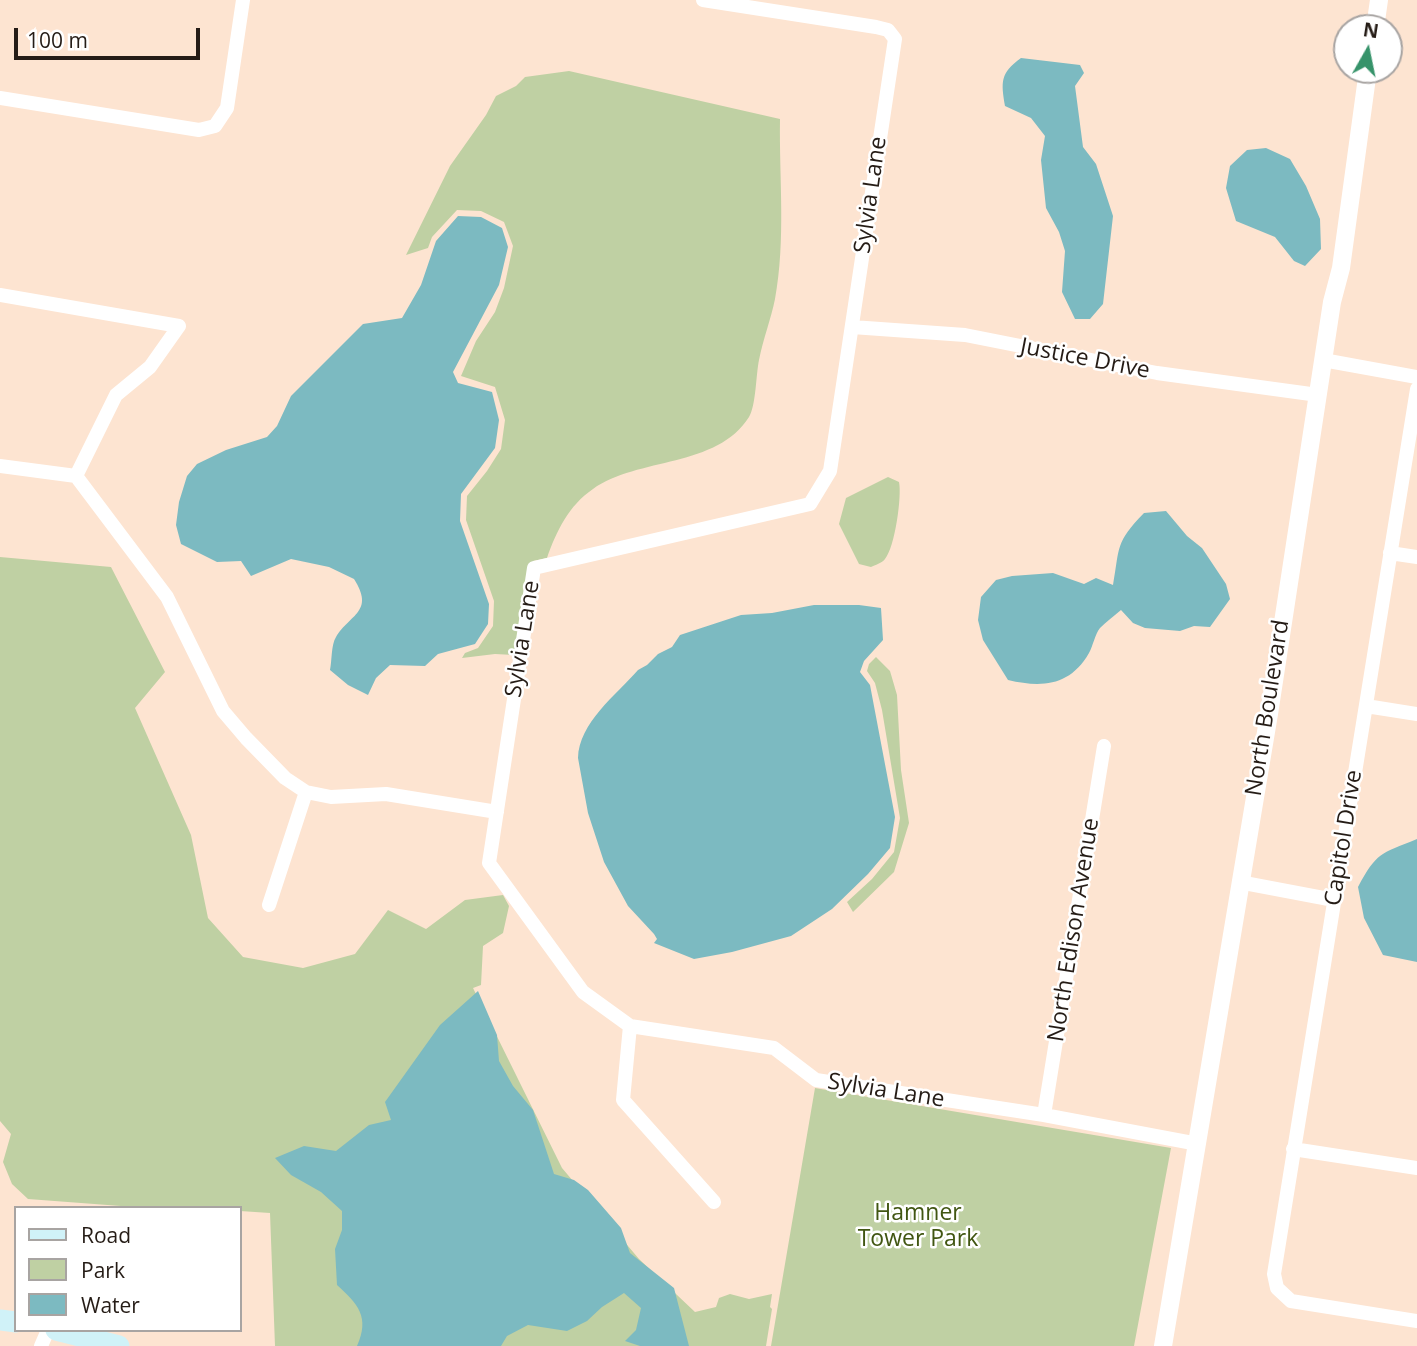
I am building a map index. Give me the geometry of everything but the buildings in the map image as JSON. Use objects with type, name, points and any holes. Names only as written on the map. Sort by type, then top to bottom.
[{"type":"main road","points":[[64,1332],[119,1346]]},
{"type":"street","points":[[0,98],[199,130],[215,126],[227,108],[243,0]]},
{"type":"street","name":"Sylvia Lane","points":[[703,0],[876,27],[888,30],[895,39],[830,471],[810,504],[534,568],[489,863],[583,992],[630,1026],[774,1048],[816,1080],[1044,1115],[1198,1144]]},
{"type":"street","name":"North Boulevard","points":[[1163,1346],[1269,714],[1332,302],[1341,268],[1366,84]]},
{"type":"street","points":[[0,295],[179,326],[150,367],[116,395],[76,477]]},
{"type":"street","name":"Justice Drive","points":[[852,327],[965,335],[1157,373],[1318,395]]},
{"type":"street","points":[[1323,360],[1417,377]]},
{"type":"street","name":"Capitol Drive","points":[[1417,388],[1274,1274],[1277,1288],[1291,1301],[1417,1321]]},
{"type":"street","points":[[0,466],[76,477],[167,597],[223,711],[285,778],[306,792],[331,797],[386,794],[497,812]]},
{"type":"street","points":[[1390,553],[1417,557]]},
{"type":"street","points":[[1366,706],[1417,714]]},
{"type":"street","name":"North Edison Avenue","points":[[1044,1115],[1104,746]]},
{"type":"street","points":[[269,905],[306,792]]},
{"type":"street","points":[[1239,882],[1334,900]]},
{"type":"street","points":[[630,1026],[624,1100],[714,1202]]},
{"type":"street","points":[[1293,1149],[1417,1168]]},
{"type":"green space","points":[[569,71],[780,119],[781,232],[775,299],[759,360],[749,417],[735,433],[717,445],[697,454],[632,471],[611,479],[585,495],[564,520],[547,558],[533,561],[514,655],[462,658],[465,653],[478,648],[493,626],[494,601],[466,520],[467,496],[501,449],[505,420],[495,387],[461,376],[476,341],[495,312],[504,288],[513,246],[504,222],[481,211],[457,210],[432,237],[428,248],[406,255],[450,166],[496,96],[516,86],[525,77]]},
{"type":"green space","points":[[888,477],[899,482],[900,489],[897,521],[889,553],[880,563],[871,567],[859,564],[839,524],[846,498]]},
{"type":"green space","points":[[0,557],[111,567],[165,672],[135,708],[191,835],[208,918],[243,957],[303,968],[355,954],[388,910],[426,929],[465,900],[503,895],[509,906],[503,933],[483,946],[481,985],[473,988],[562,1168],[639,1259],[695,1312],[716,1307],[719,1298],[730,1294],[749,1299],[772,1294],[766,1346],[275,1346],[270,1213],[242,1211],[242,1206],[121,1206],[28,1199],[12,1184],[3,1162],[11,1134],[0,1121]]},
{"type":"green space","points":[[876,657],[890,671],[897,695],[901,770],[909,823],[894,872],[853,912],[847,902],[872,879],[894,852],[900,818],[882,710],[875,683],[867,671],[869,664]]},
{"type":"green space","name":"Hamner Tower Park","points":[[815,1088],[1171,1148],[1134,1346],[771,1346]]},
{"type":"water","points":[[1021,58],[1080,65],[1084,73],[1075,86],[1083,147],[1096,164],[1113,216],[1103,304],[1090,319],[1075,319],[1062,292],[1065,251],[1059,232],[1046,208],[1041,160],[1045,136],[1031,118],[1005,106],[1003,90],[1006,73]]},
{"type":"water","points":[[1266,148],[1290,159],[1306,186],[1320,219],[1321,249],[1305,266],[1294,261],[1275,237],[1236,221],[1226,188],[1230,166],[1247,150]]},
{"type":"water","points":[[458,216],[481,217],[502,228],[508,247],[499,285],[453,372],[458,383],[492,392],[499,420],[495,448],[461,494],[460,521],[489,604],[488,624],[475,644],[438,654],[425,666],[390,665],[376,678],[368,695],[348,685],[330,670],[334,640],[361,606],[360,590],[354,579],[329,567],[291,559],[251,576],[241,561],[217,562],[181,544],[176,525],[179,502],[187,476],[197,464],[226,450],[267,437],[277,426],[291,396],[363,324],[402,318],[421,285],[436,241]]},
{"type":"water","points":[[1166,511],[1187,536],[1202,548],[1226,584],[1230,599],[1210,627],[1194,626],[1180,631],[1145,628],[1133,623],[1121,610],[1100,628],[1089,653],[1073,672],[1064,678],[1044,684],[1008,680],[983,640],[978,620],[981,597],[996,580],[1053,573],[1084,584],[1096,578],[1113,585],[1118,553],[1128,531],[1144,513]]},
{"type":"water","points":[[814,605],[881,608],[883,640],[864,661],[860,672],[870,685],[895,817],[890,848],[832,909],[791,936],[694,959],[654,943],[657,939],[654,934],[628,906],[604,862],[588,813],[578,758],[585,733],[600,710],[638,670],[672,647],[680,635],[741,615],[772,613]]},
{"type":"water","points":[[1417,839],[1417,962],[1383,955],[1364,918],[1358,887],[1375,860]]},
{"type":"water","points":[[478,991],[497,1035],[499,1061],[513,1086],[533,1110],[554,1174],[574,1180],[588,1190],[621,1228],[630,1253],[674,1288],[689,1346],[640,1346],[625,1341],[636,1330],[641,1308],[624,1293],[602,1307],[587,1321],[567,1331],[528,1325],[507,1336],[501,1346],[357,1346],[362,1327],[360,1312],[351,1298],[337,1285],[335,1249],[342,1230],[342,1211],[321,1192],[291,1175],[275,1158],[304,1146],[336,1151],[369,1125],[391,1120],[385,1102],[440,1025]]}]
